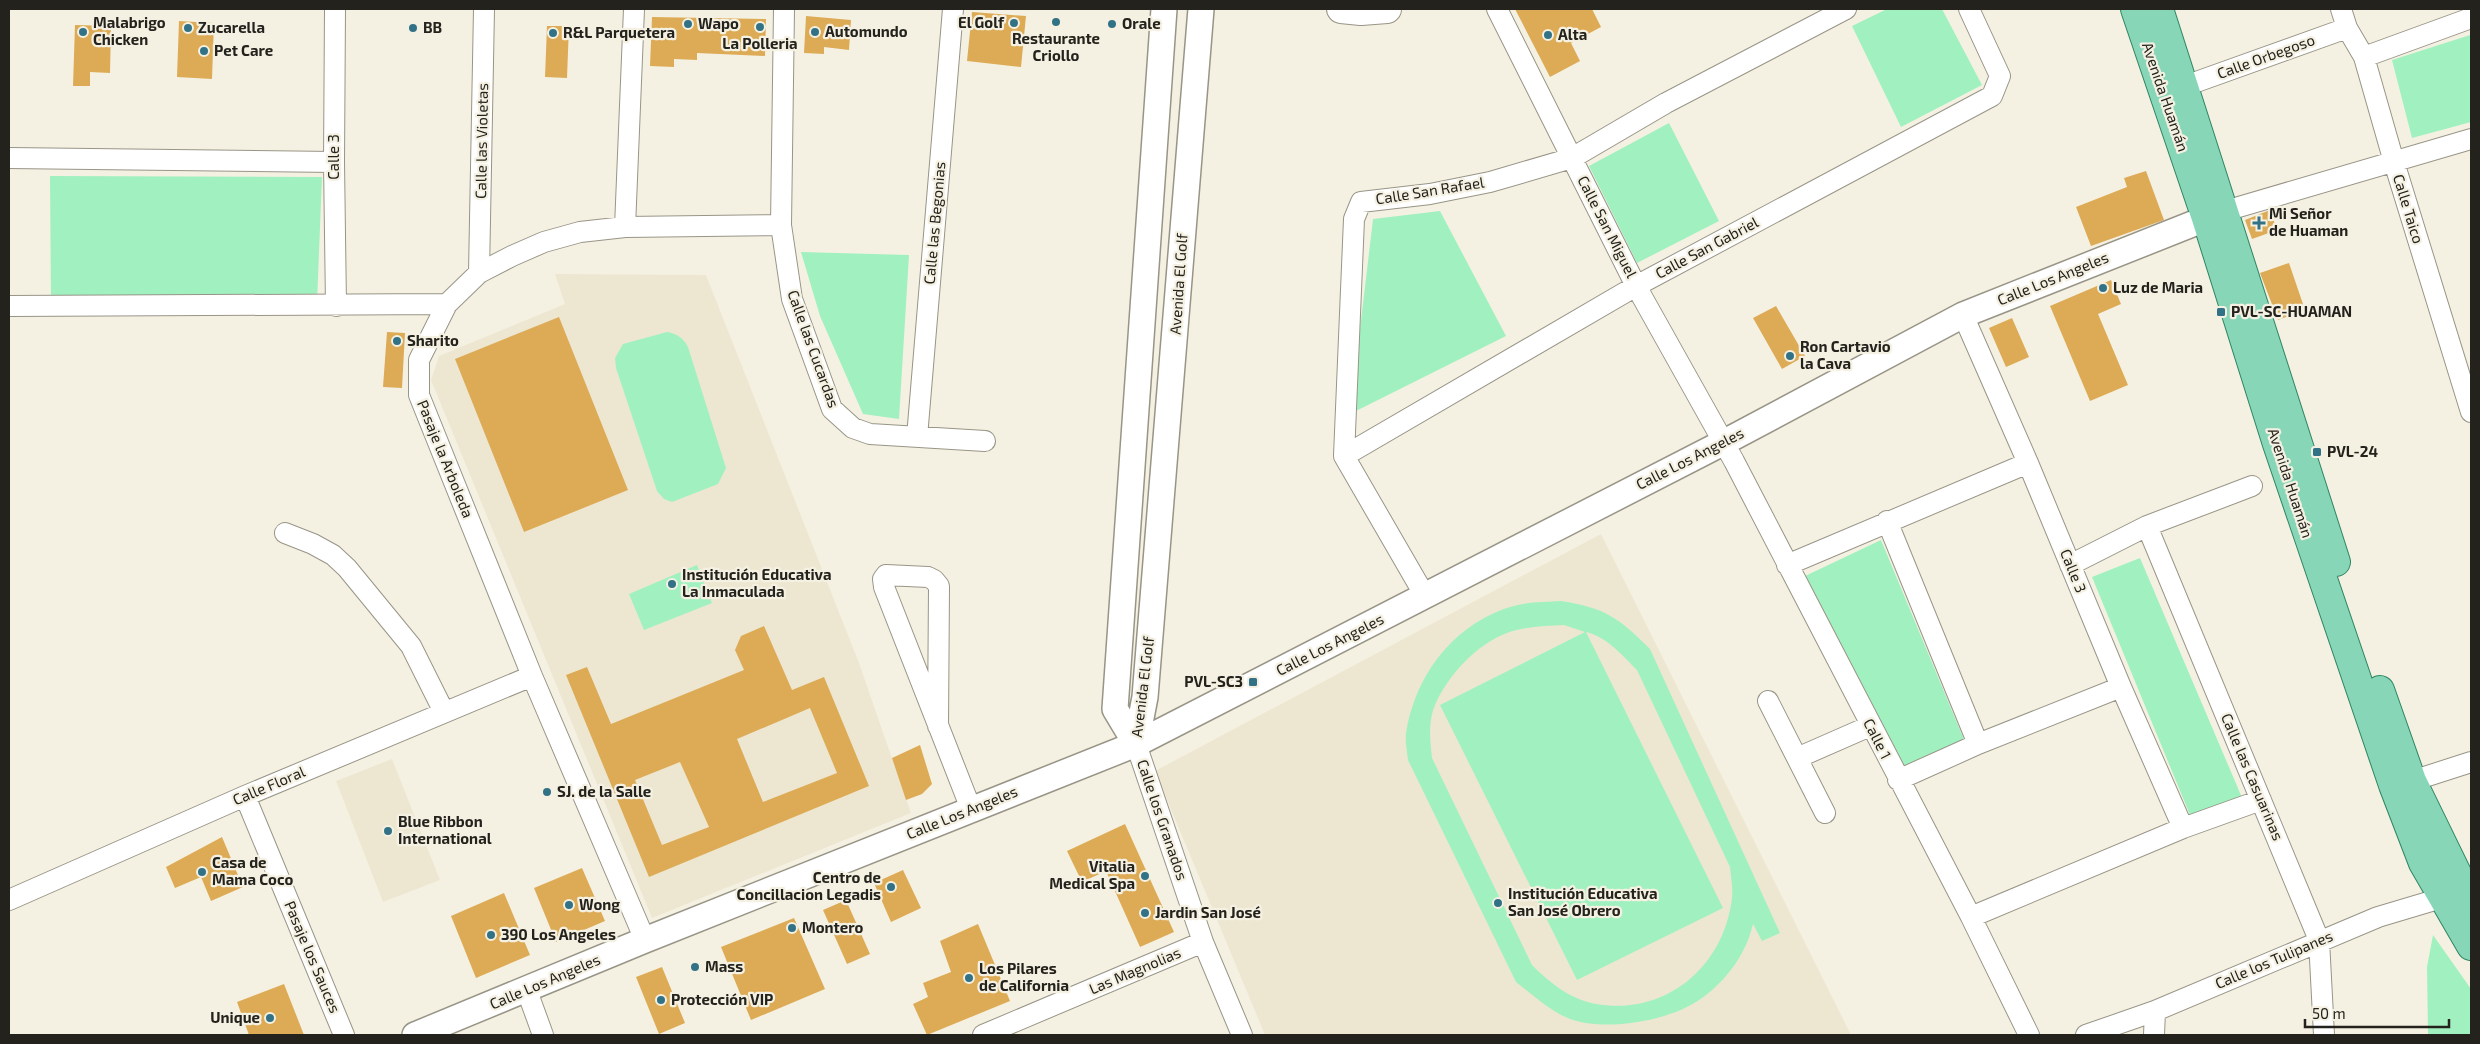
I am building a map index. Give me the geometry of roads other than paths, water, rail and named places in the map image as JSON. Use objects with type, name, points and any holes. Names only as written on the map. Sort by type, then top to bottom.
[{"type":"main road","points":[[1341,9],[1361,11],[1387,9]]},
{"type":"main road","name":"Avenida Huamán","points":[[2135,9],[2216,215],[2412,781],[2459,897],[2471,946]]},
{"type":"main road","name":"Avenida Huamán","points":[[2159,9],[2185,86],[2216,215],[2277,444],[2393,785],[2423,863],[2459,897]]},
{"type":"street","name":"Calle 3","points":[[336,9],[334,162],[336,306]]},
{"type":"street","name":"Calle las Violetas","points":[[479,273],[484,9]]},
{"type":"street","points":[[625,227],[634,9]]},
{"type":"street","name":"Calle las Cucardas","points":[[784,9],[781,225],[792,299],[832,409],[853,428],[870,434],[985,441]]},
{"type":"street","name":"Calle las Begonias","points":[[917,437],[953,9]]},
{"type":"street","name":"Avenida El Golf","points":[[1136,744],[1115,709],[1164,9]]},
{"type":"street","name":"Avenida El Golf","points":[[1136,744],[1145,697],[1167,448],[1201,9]]},
{"type":"street","name":"Calle San Miguel","points":[[1497,9],[1636,286],[1723,443]]},
{"type":"street","name":"Calle San Rafael","points":[[1344,456],[1354,219],[1361,202],[1430,194],[1490,182],[1572,158],[1666,103],[1846,9]]},
{"type":"street","name":"Calle San Gabriel","points":[[1344,456],[1636,286],[1992,96],[2000,76],[1969,9]]},
{"type":"street","name":"Calle Taico","points":[[2341,9],[2347,28],[2364,57],[2394,162],[2471,412]]},
{"type":"street","points":[[2364,57],[2471,18]]},
{"type":"street","name":"Calle Orbegoso","points":[[2185,86],[2347,28]]},
{"type":"street","points":[[2216,215],[2471,139]]},
{"type":"street","points":[[9,158],[334,162]]},
{"type":"street","name":"Calle Los Angeles","points":[[415,1035],[526,991],[645,940],[1136,744],[1723,443],[1962,315],[2216,215]]},
{"type":"street","name":"Pasaje la Arboleda","points":[[645,940],[532,676],[419,395],[419,360],[447,304],[479,273],[544,242],[580,232],[625,227],[781,225]]},
{"type":"street","points":[[9,306],[447,304]]},
{"type":"street","name":"Calle 3","points":[[1962,315],[2028,463],[2120,687],[2183,828]]},
{"type":"street","name":"Calle 1","points":[[1723,443],[1971,917],[2029,1035]]},
{"type":"street","points":[[1132,448],[1167,448]]},
{"type":"street","points":[[1344,456],[1425,596]]},
{"type":"street","points":[[1787,565],[2028,463]]},
{"type":"street","points":[[2070,565],[2147,526],[2252,486]]},
{"type":"street","points":[[1887,522],[1978,744]]},
{"type":"street","name":"Calle las Casuarinas","points":[[2147,526],[2319,940],[2324,1035]]},
{"type":"street","points":[[285,533],[320,547],[333,555],[347,568],[411,646],[444,712]]},
{"type":"street","points":[[938,726],[940,586],[928,577],[886,575],[883,579],[884,588],[938,726],[971,809]]},
{"type":"street","name":"Calle Floral","points":[[9,900],[245,796],[532,676]]},
{"type":"street","points":[[1898,780],[1978,744],[2120,687]]},
{"type":"street","points":[[1768,701],[1825,813]]},
{"type":"street","points":[[1797,758],[1870,726]]},
{"type":"street","name":"Calle los Granados","points":[[1136,744],[1203,942],[1242,1035]]},
{"type":"street","points":[[2412,781],[2471,762]]},
{"type":"street","name":"Pasaje los Sauces","points":[[245,796],[344,1035]]},
{"type":"street","points":[[1971,917],[2183,828],[2262,800]]},
{"type":"street","name":"Calle los Tulipanes","points":[[2086,1035],[2155,1011],[2319,940],[2378,917],[2459,897]]},
{"type":"street","name":"Las Magnolias","points":[[983,1035],[1020,1028],[1203,942]]},
{"type":"street","points":[[526,991],[543,1035]]},
{"type":"street","points":[[2154,1035],[2155,1011]]},
{"type":"place","name":"Restaurante Criollo","points":[[1056,22]]},
{"type":"place","name":"El Golf","points":[[1014,23]]},
{"type":"place","name":"Wapo","points":[[688,24]]},
{"type":"place","name":"Orale","points":[[1112,24]]},
{"type":"place","name":"La Polleria","points":[[760,27]]},
{"type":"place","name":"Zucarella","points":[[188,28]]},
{"type":"place","name":"BB","points":[[413,28]]},
{"type":"place","name":"Malabrigo Chicken","points":[[83,32]]},
{"type":"place","name":"Automundo","points":[[815,32]]},
{"type":"place","name":"R&L Parquetera","points":[[553,33]]},
{"type":"place","name":"Alta","points":[[1548,35]]},
{"type":"place","name":"Pet Care","points":[[204,51]]},
{"type":"place","name":"Mi Señor de Huaman","points":[[2259,223]]},
{"type":"place","name":"Luz de Maria","points":[[2103,288]]},
{"type":"place","name":"PVL-SC-HUAMAN","points":[[2221,312]]},
{"type":"place","name":"Sharito","points":[[397,341]]},
{"type":"place","name":"Ron Cartavio la Cava","points":[[1790,356]]},
{"type":"place","name":"PVL-24","points":[[2317,452]]},
{"type":"place","name":"Institución Educativa La Inmaculada","points":[[672,584]]},
{"type":"place","name":"PVL-SC3","points":[[1253,682]]},
{"type":"place","name":"SJ. de la Salle","points":[[547,792]]},
{"type":"place","name":"Blue Ribbon International","points":[[388,831]]},
{"type":"place","name":"Casa de Mama Coco","points":[[202,872]]},
{"type":"place","name":"Vitalia Medical Spa","points":[[1145,876]]},
{"type":"place","name":"Centro de Concillacion Legadis","points":[[891,887]]},
{"type":"place","name":"Institución Educativa San José Obrero","points":[[1498,903]]},
{"type":"place","name":"Wong","points":[[569,905]]},
{"type":"place","name":"Jardin San José","points":[[1145,913]]},
{"type":"place","name":"Montero","points":[[792,928]]},
{"type":"place","name":"390 Los Angeles","points":[[491,935]]},
{"type":"place","name":"Mass","points":[[695,967]]},
{"type":"place","name":"Los Pilares de California","points":[[969,978]]},
{"type":"place","name":"Protección VIP","points":[[661,1000]]},
{"type":"place","name":"Unique","points":[[270,1018]]}]
